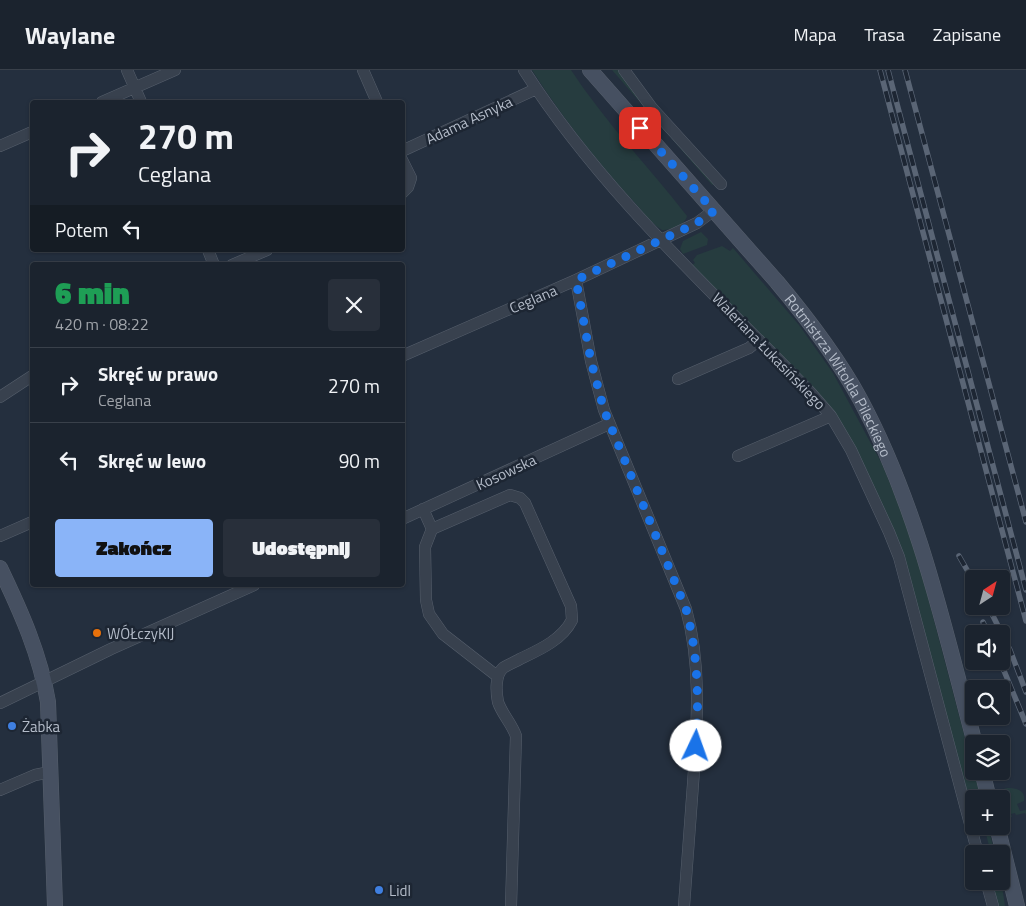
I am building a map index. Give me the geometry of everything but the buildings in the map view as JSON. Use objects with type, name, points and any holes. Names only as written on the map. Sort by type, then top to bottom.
[{"type":"main road","name":"Rotmistrza Witolda Pileckiego","points":[[590,70],[804,315],[826,344],[860,400],[897,479],[915,527],[931,575],[973,735]]},
{"type":"main road","points":[[0,568],[29,633],[48,702],[55,906]]},
{"type":"main road","points":[[998,835],[1018,906]]},
{"type":"street","points":[[127,70],[140,100]]},
{"type":"street","points":[[107,100],[175,70]]},
{"type":"street","points":[[363,70],[377,100]]},
{"type":"street","name":"Waleriana Łukasińskiego","points":[[524,70],[576,144],[619,194],[661,241],[811,393],[831,416],[851,450],[895,545],[976,845]]},
{"type":"street","points":[[624,70],[652,108],[721,184]]},
{"type":"street","name":"Adama Asnyka","points":[[405,150],[536,88]]},
{"type":"street","points":[[0,146],[30,133]]},
{"type":"street","points":[[405,166],[411,178],[405,190]]},
{"type":"street","name":"Ceglana","points":[[405,355],[661,241],[697,223],[714,211]]},
{"type":"street","points":[[239,262],[262,252]]},
{"type":"street","points":[[576,280],[597,388],[609,424],[686,609],[692,630],[696,663],[697,728],[684,906]]},
{"type":"street","points":[[678,379],[749,348],[759,340]]},
{"type":"street","points":[[0,396],[30,377]]},
{"type":"street","points":[[738,456],[831,416]]},
{"type":"street","name":"Kosowska","points":[[405,518],[609,424]]},
{"type":"street","points":[[432,529],[510,495],[520,498],[525,503],[571,606],[572,620],[558,636],[544,648],[503,668],[497,676],[497,699],[516,736],[511,906]]},
{"type":"street","points":[[424,510],[432,529],[425,547],[426,600],[429,614],[443,634],[497,676]]},
{"type":"street","points":[[0,536],[30,523]]},
{"type":"street","points":[[0,703],[111,649],[250,587]]},
{"type":"street","points":[[0,790],[35,775],[50,772]]},
{"type":"street","points":[[989,890],[993,906]]},
{"type":"green space","points":[[532,70],[571,70],[613,126],[687,216],[684,222],[674,228],[662,230],[651,221],[580,139]]},
{"type":"green space","points":[[612,70],[620,70],[714,184],[712,185]]},
{"type":"green space","points":[[701,232],[708,239],[707,245],[683,254],[680,249],[683,241]]},
{"type":"green space","points":[[722,246],[730,251],[733,248],[799,325],[833,373],[882,464],[903,515],[921,571],[965,738],[965,780],[976,780],[979,790],[966,790],[901,547],[848,435],[692,265],[695,263],[693,260],[697,255]]},
{"type":"green space","points":[[1007,788],[1017,789],[1022,792],[1024,801],[1017,804],[1020,811],[1026,810],[1026,815],[1025,813],[1016,815],[1015,813],[1011,814],[1012,817],[1010,817],[1010,790],[1000,790]]},
{"type":"green space","points":[[986,835],[990,835],[993,845],[989,845]]},
{"type":"green space","points":[[993,890],[1003,890],[1005,906],[997,906]]},
{"type":"railway","points":[[880,70],[1026,621]]},
{"type":"railway","points":[[888,70],[1026,590]]},
{"type":"railway","points":[[905,70],[1026,522]]},
{"type":"railway","points":[[959,556],[967,570]]},
{"type":"railway","points":[[992,615],[1010,650],[1026,692]]},
{"type":"railway","points":[[1004,670],[1026,724]]},
{"type":"place","name":"WÓŁczyKIJ","points":[[97,633]]},
{"type":"place","name":"Żabka","points":[[12,726]]},
{"type":"place","name":"Lidl","points":[[379,890]]},
{"type":"route","points":[[640,128],[714,211],[697,223],[661,241],[576,280],[591,361],[604,410],[686,609],[692,630],[696,663],[696,746]]}]
